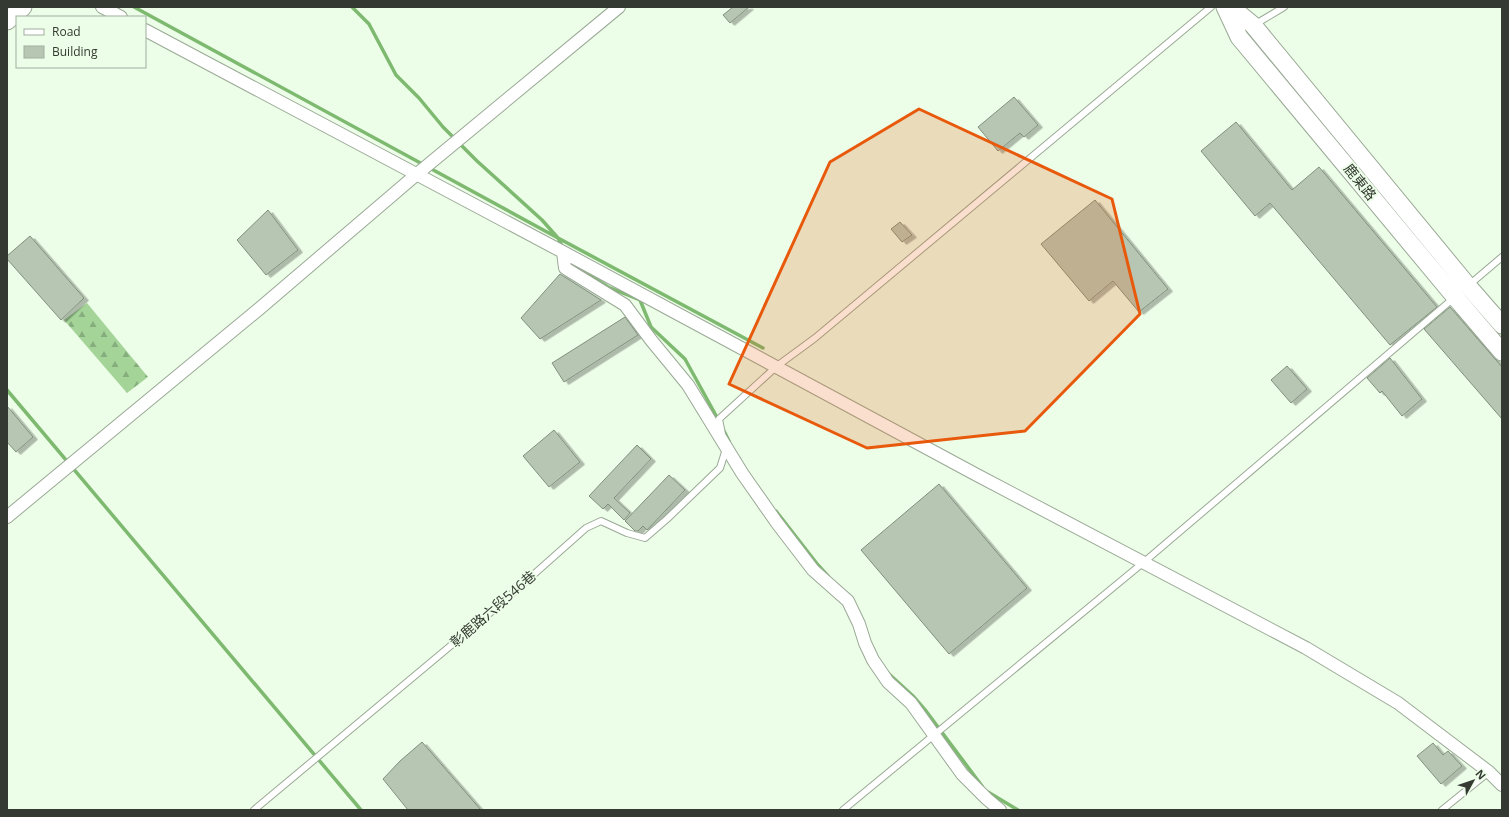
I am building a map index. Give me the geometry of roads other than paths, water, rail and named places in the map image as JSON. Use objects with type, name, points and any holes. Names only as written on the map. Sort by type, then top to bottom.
[{"type":"street","points":[[7,20],[23,7]]},
{"type":"street","points":[[102,7],[119,16]]},
{"type":"street","points":[[7,517],[619,7]]},
{"type":"street","name":"鹿東路","points":[[1225,7],[1239,37],[1462,292],[1502,324]]},
{"type":"street","name":"鹿東路","points":[[1231,7],[1253,26],[1462,292],[1502,352]]},
{"type":"street","points":[[146,31],[777,366],[975,474],[1306,648],[1398,703],[1489,772],[1502,785]]},
{"type":"street","points":[[563,252],[565,268],[625,306],[688,385],[726,448],[777,523],[813,570],[848,601],[873,660],[888,682],[911,704],[962,774],[1000,810]]},
{"type":"lane","points":[[726,448],[719,419],[777,366],[815,338],[1211,7]]},
{"type":"lane","points":[[1253,26],[1284,7]]},
{"type":"lane","points":[[843,810],[1144,562],[1502,258]]},
{"type":"lane","name":"彰鹿路六段546巷","points":[[254,810],[491,612],[586,528],[601,521],[627,533],[645,538],[720,468],[726,448]]},
{"type":"lane","points":[[1442,810],[1489,772]]},
{"type":"waterway","points":[[134,7],[763,348]]},
{"type":"waterway","points":[[352,7],[369,24],[396,75],[419,98],[443,127],[477,161],[542,220],[558,238],[563,248]]},
{"type":"waterway","points":[[572,261],[574,265],[608,287],[640,300],[651,327],[685,359],[719,421]]},
{"type":"waterway","points":[[7,390],[361,810]]},
{"type":"waterway","points":[[723,429],[729,441]]},
{"type":"waterway","points":[[776,511],[828,576]]},
{"type":"waterway","points":[[888,673],[913,696],[926,711],[982,786]]},
{"type":"waterway","points":[[988,792],[1018,810]]}]
